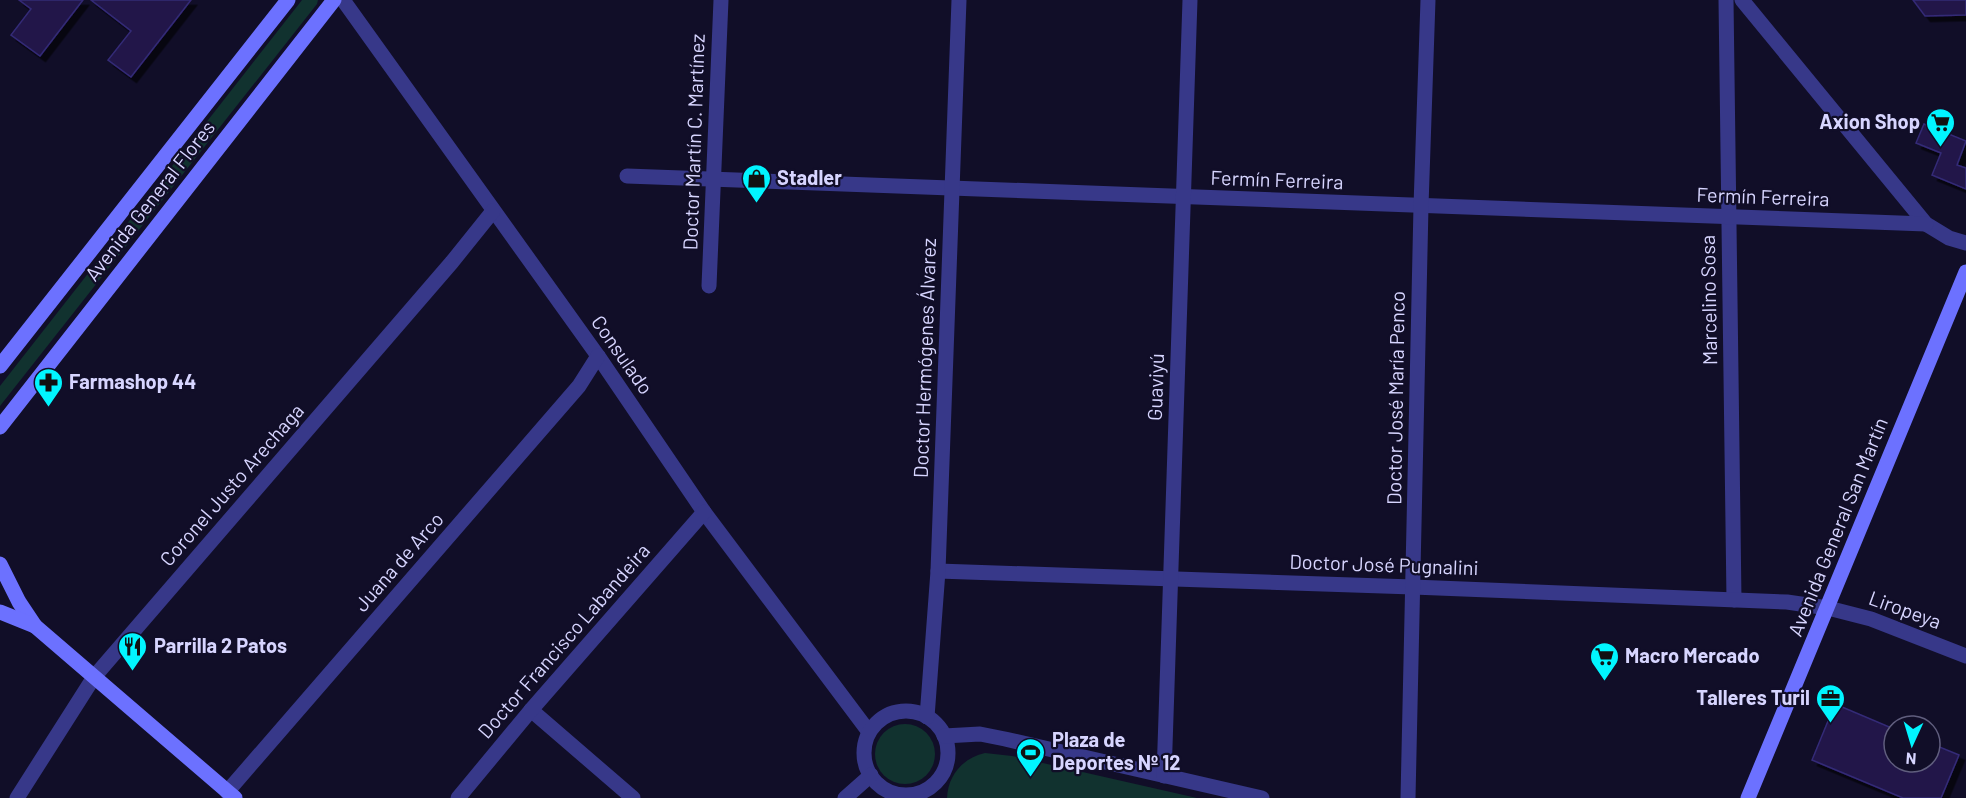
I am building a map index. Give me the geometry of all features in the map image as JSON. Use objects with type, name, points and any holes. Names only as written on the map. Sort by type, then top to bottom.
[{"type":"main road","name":"Avenida General Flores","points":[[0,366],[288,0]]},
{"type":"main road","name":"Avenida General Flores","points":[[0,427],[334,0]]},
{"type":"main road","name":"Avenida General San Martín","points":[[1748,798],[1966,272]]},
{"type":"main road","points":[[0,564],[19,603],[35,626],[231,795]]},
{"type":"main road","points":[[0,612],[35,626]]},
{"type":"street","name":"Consulado","points":[[343,0],[598,356],[704,512],[869,732]]},
{"type":"street","name":"Doctor Martín C. Martínez","points":[[709,286],[721,0]]},
{"type":"street","name":"Doctor Hermógenes Álvarez","points":[[927,717],[938,571],[958,0]]},
{"type":"street","name":"Guaviyú","points":[[1164,776],[1190,0]]},
{"type":"street","name":"Doctor José María Penco","points":[[1408,798],[1421,206],[1428,0]]},
{"type":"street","name":"Marcelino Sosa","points":[[1726,0],[1734,600]]},
{"type":"street","points":[[1742,0],[1926,224],[1949,238],[1966,243]]},
{"type":"street","name":"Fermín Ferreira","points":[[627,176],[1926,224]]},
{"type":"street","name":"Coronel Justo Arechaga","points":[[17,798],[94,677],[452,262],[493,211]]},
{"type":"street","name":"Juana de Arco","points":[[231,795],[579,386],[598,356]]},
{"type":"street","name":"Doctor Francisco Labandeira","points":[[458,798],[531,710],[704,512]]},
{"type":"street","name":"Doctor José Pugnalini","points":[[938,571],[1787,602],[1828,608]]},
{"type":"street","name":"Liropeya","points":[[1828,608],[1871,619],[1966,656]]},
{"type":"street","points":[[531,710],[633,798]]},
{"type":"street","points":[[900,711],[909,711],[927,717],[937,725],[944,736],[948,756],[946,765],[936,782],[920,795],[898,794],[888,790],[871,775],[865,759],[864,750],[869,732],[882,718],[900,711]]},
{"type":"street","points":[[944,736],[980,734],[1262,798]]},
{"type":"street","points":[[845,798],[871,775]]},
{"type":"green space","points":[[302,0],[318,0],[0,406],[0,386]]},
{"type":"green space","points":[[899,724],[911,724],[922,729],[930,737],[935,754],[933,766],[922,779],[911,784],[899,784],[888,779],[880,771],[875,760],[875,748],[880,737],[888,729]]},
{"type":"green space","name":"Plaza de Deportes Nº 12","points":[[985,753],[1012,756],[1197,798],[947,798],[950,782],[958,769],[970,759]]},
{"type":"building","points":[[19,0],[83,0],[40,56],[11,35],[31,9]]},
{"type":"building","points":[[91,0],[191,0],[131,77],[108,60],[131,31]]},
{"type":"building","points":[[1913,0],[1966,0],[1966,15],[1925,16]]},
{"type":"building","points":[[1924,124],[1966,141],[1957,165],[1966,168],[1966,189],[1932,175],[1941,153],[1916,143]]},
{"type":"building","points":[[1835,704],[1882,724],[1882,774],[1942,774],[1942,748],[1959,755],[1941,798],[1903,798],[1812,760]]},
{"type":"place","name":"Axion Shop","points":[[1941,148]]},
{"type":"place","name":"Stadler","points":[[756,204]]},
{"type":"place","name":"Farmashop 44","points":[[48,408]]},
{"type":"place","name":"Parrilla 2 Patos","points":[[133,672]]},
{"type":"place","name":"Macro Mercado","points":[[1604,682]]},
{"type":"place","name":"Talleres Turil","points":[[1831,724]]},
{"type":"place","name":"Plaza de Deportes Nº 12","points":[[1031,778]]}]
